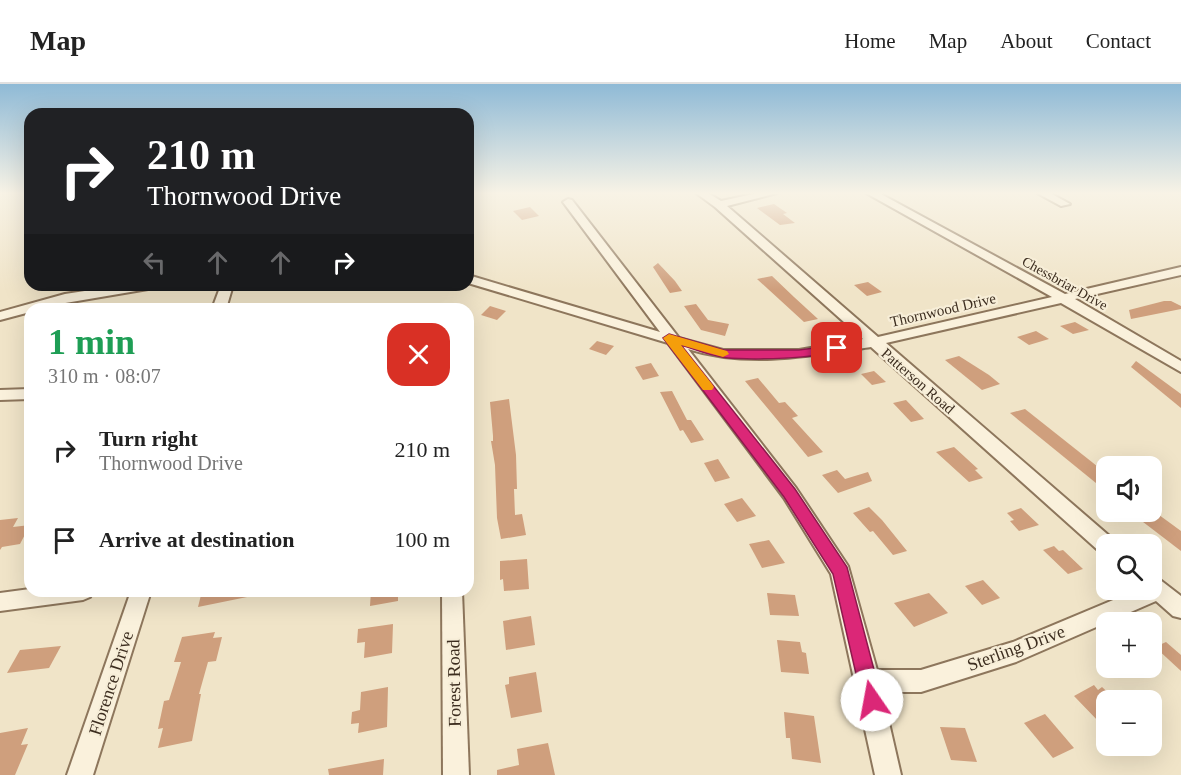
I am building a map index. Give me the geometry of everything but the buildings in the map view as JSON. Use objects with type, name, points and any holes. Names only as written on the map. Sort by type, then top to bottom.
[{"type":"street","points":[[585,225],[669,338],[790,493],[841,572],[888,775]]},
{"type":"street","name":"Patterson Road","points":[[742,225],[1096,536]]},
{"type":"street","name":"Chessbriar Drive","points":[[930,225],[1063,298],[1181,367]]},
{"type":"street","name":"Thornwood Drive","points":[[474,281],[723,354],[799,354],[874,342],[1181,272]]},
{"type":"street","points":[[47,303],[110,291]]},
{"type":"street","points":[[0,316],[24,309]]},
{"type":"street","points":[[0,395],[24,394]]},
{"type":"street","points":[[1162,594],[1181,609]]},
{"type":"street","points":[[0,602],[38,597]]},
{"type":"street","name":"Florence Drive","points":[[80,775],[139,597]]},
{"type":"street","name":"Forest Road","points":[[452,597],[456,775]]},
{"type":"street","name":"Sterling Drive","points":[[868,681],[921,681],[1005,655],[1128,600]]},
{"type":"slow traffic","points":[[707,387],[669,338],[723,354]]},
{"type":"route","points":[[837,348],[799,354],[723,354],[669,338],[790,493],[841,572],[872,700]]}]
